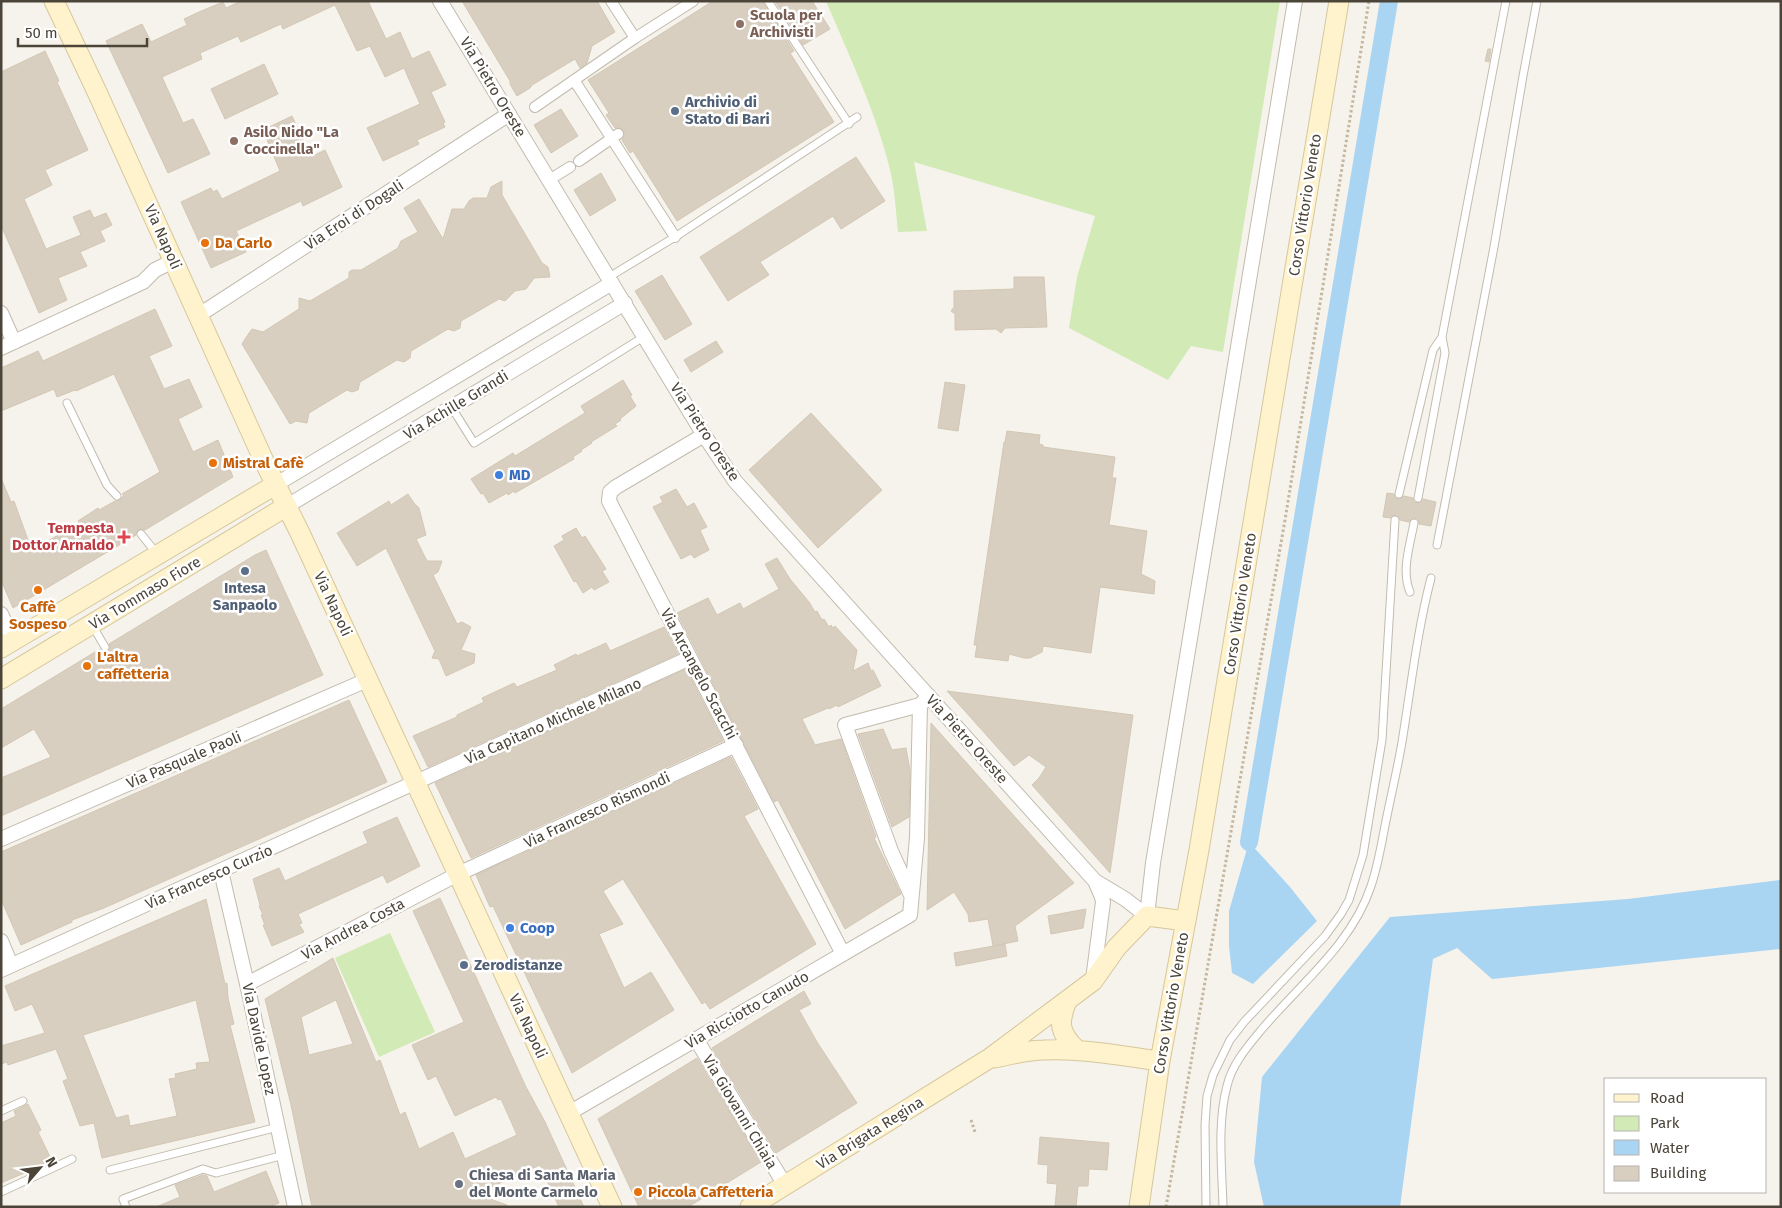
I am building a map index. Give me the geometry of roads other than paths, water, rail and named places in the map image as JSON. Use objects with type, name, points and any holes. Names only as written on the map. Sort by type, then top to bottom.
[{"type":"main road","name":"Via Napoli","points":[[54,1],[275,485],[287,506],[612,1207]]},
{"type":"main road","name":"Corso Vittorio Veneto","points":[[1138,1207],[1160,1061],[1202,831],[1339,1]]},
{"type":"main road","name":"Via Tommaso Fiore","points":[[7,644],[275,485]]},
{"type":"main road","name":"Via Tommaso Fiore","points":[[1,679],[287,506]]},
{"type":"main road","points":[[220,518],[230,520],[235,524],[237,531],[233,540]]},
{"type":"main road","points":[[1148,916],[1186,921]]},
{"type":"main road","name":"Via Brigata Regina","points":[[750,1207],[990,1058],[1093,981],[1117,947],[1148,916]]},
{"type":"main road","points":[[1067,1001],[1061,1019],[1062,1031],[1064,1037],[1077,1050]]},
{"type":"main road","points":[[990,1058],[1031,1051],[1077,1050],[1160,1061]]},
{"type":"street","name":"Via Pietro Oreste","points":[[440,1],[704,435],[735,481],[924,701],[1095,881],[1125,899],[1148,916]]},
{"type":"street","points":[[611,1],[635,38]]},
{"type":"street","points":[[535,106],[693,1]]},
{"type":"street","points":[[1148,916],[1153,863],[1295,1]]},
{"type":"street","points":[[574,80],[615,136],[675,236]]},
{"type":"street","name":"Via Eroi di Dogali","points":[[198,315],[509,114]]},
{"type":"street","points":[[549,180],[615,136]]},
{"type":"street","points":[[1,348],[143,282],[155,270],[173,260]]},
{"type":"street","name":"Via Achille Grandi","points":[[275,485],[611,280]]},
{"type":"street","name":"Via Achille Grandi","points":[[287,506],[625,303]]},
{"type":"street","points":[[1,313],[14,342]]},
{"type":"street","name":"Via Arcangelo Scacchi","points":[[704,435],[616,487],[610,492],[609,501],[843,954]]},
{"type":"street","points":[[1,614],[7,644]]},
{"type":"street","name":"Via Capitano Michele Milano","points":[[415,783],[690,658]]},
{"type":"street","name":"Via Pasquale Paoli","points":[[1,839],[367,680]]},
{"type":"street","points":[[924,701],[916,838],[913,898],[891,851],[845,725],[924,701]]},
{"type":"street","name":"Via Francesco Rismondi","points":[[458,874],[736,745]]},
{"type":"street","name":"Via Francesco Curzio","points":[[6,967],[415,783]]},
{"type":"street","name":"Via Davide Lopez","points":[[221,871],[248,984],[295,1207]]},
{"type":"street","name":"Via Andrea Costa","points":[[248,984],[458,874]]},
{"type":"street","name":"Via Pietro Oreste","points":[[1093,981],[1102,902],[1102,897],[1095,881]]},
{"type":"street","name":"Via Ricciotto Canudo","points":[[569,1112],[910,916],[913,898]]},
{"type":"street","points":[[1,941],[6,967]]},
{"type":"street","name":"Via Giovanni Chiaia","points":[[696,1039],[785,1185]]},
{"type":"lane","points":[[768,1],[849,124]]},
{"type":"lane","points":[[1418,498],[1445,353],[1442,338],[1506,1]]},
{"type":"lane","points":[[1437,545],[1494,247],[1522,76],[1537,1]]},
{"type":"lane","points":[[611,280],[675,236],[858,118]]},
{"type":"lane","points":[[452,408],[474,443],[645,336]]},
{"type":"lane","points":[[1399,494],[1433,350],[1442,338]]},
{"type":"lane","points":[[67,403],[106,485],[117,496]]},
{"type":"lane","points":[[1206,1207],[1205,1125],[1207,1096],[1213,1075],[1230,1040],[1244,1022],[1325,936],[1341,914],[1349,900],[1363,855],[1382,740],[1395,520]]},
{"type":"lane","points":[[1410,592],[1407,585],[1406,567],[1414,523]]},
{"type":"lane","points":[[141,534],[158,555]]},
{"type":"lane","points":[[1223,1207],[1222,1117],[1227,1086],[1235,1066],[1249,1045],[1277,1011],[1345,938],[1362,909],[1372,885],[1402,744],[1422,615],[1431,578]]},
{"type":"lane","points":[[92,625],[105,646]]},
{"type":"lane","points":[[1,1110],[23,1102]]},
{"type":"lane","points":[[110,1170],[278,1127]]},
{"type":"lane","points":[[126,1207],[123,1198],[202,1169],[216,1173],[284,1155]]},
{"type":"lane","points":[[1,1192],[72,1159]]},
{"type":"water","points":[[1249,842],[1290,887],[1317,921],[1253,984],[1232,973],[1229,946],[1229,911]]},
{"type":"water","points":[[1781,880],[1781,949],[1492,979],[1457,948],[1433,959],[1400,1207],[1264,1207],[1254,1162],[1262,1077],[1390,917],[1628,899]]},
{"type":"waterway","points":[[1249,842],[1389,1]]},
{"type":"place","name":"Scuola per Archivisti","points":[[740,24]]},
{"type":"place","name":"Archivio di Stato di Bari","points":[[675,111]]},
{"type":"place","name":"Asilo Nido \"La Coccinella\"","points":[[234,141]]},
{"type":"place","name":"Da Carlo","points":[[205,243]]},
{"type":"place","name":"Mistral Cafè","points":[[213,463]]},
{"type":"place","name":"MD","points":[[499,475]]},
{"type":"place","name":"Tempesta Dottor Arnaldo","points":[[124,537]]},
{"type":"place","name":"Intesa Sanpaolo","points":[[245,571]]},
{"type":"place","name":"Caffè Sospeso","points":[[38,590]]},
{"type":"place","name":"L'altra caffetteria","points":[[87,666]]},
{"type":"place","name":"Coop","points":[[510,928]]},
{"type":"place","name":"Zerodistanze","points":[[464,965]]},
{"type":"place","name":"Chiesa di Santa Maria del Monte Carmelo","points":[[459,1184]]},
{"type":"place","name":"Piccola Caffetteria","points":[[638,1192]]}]
